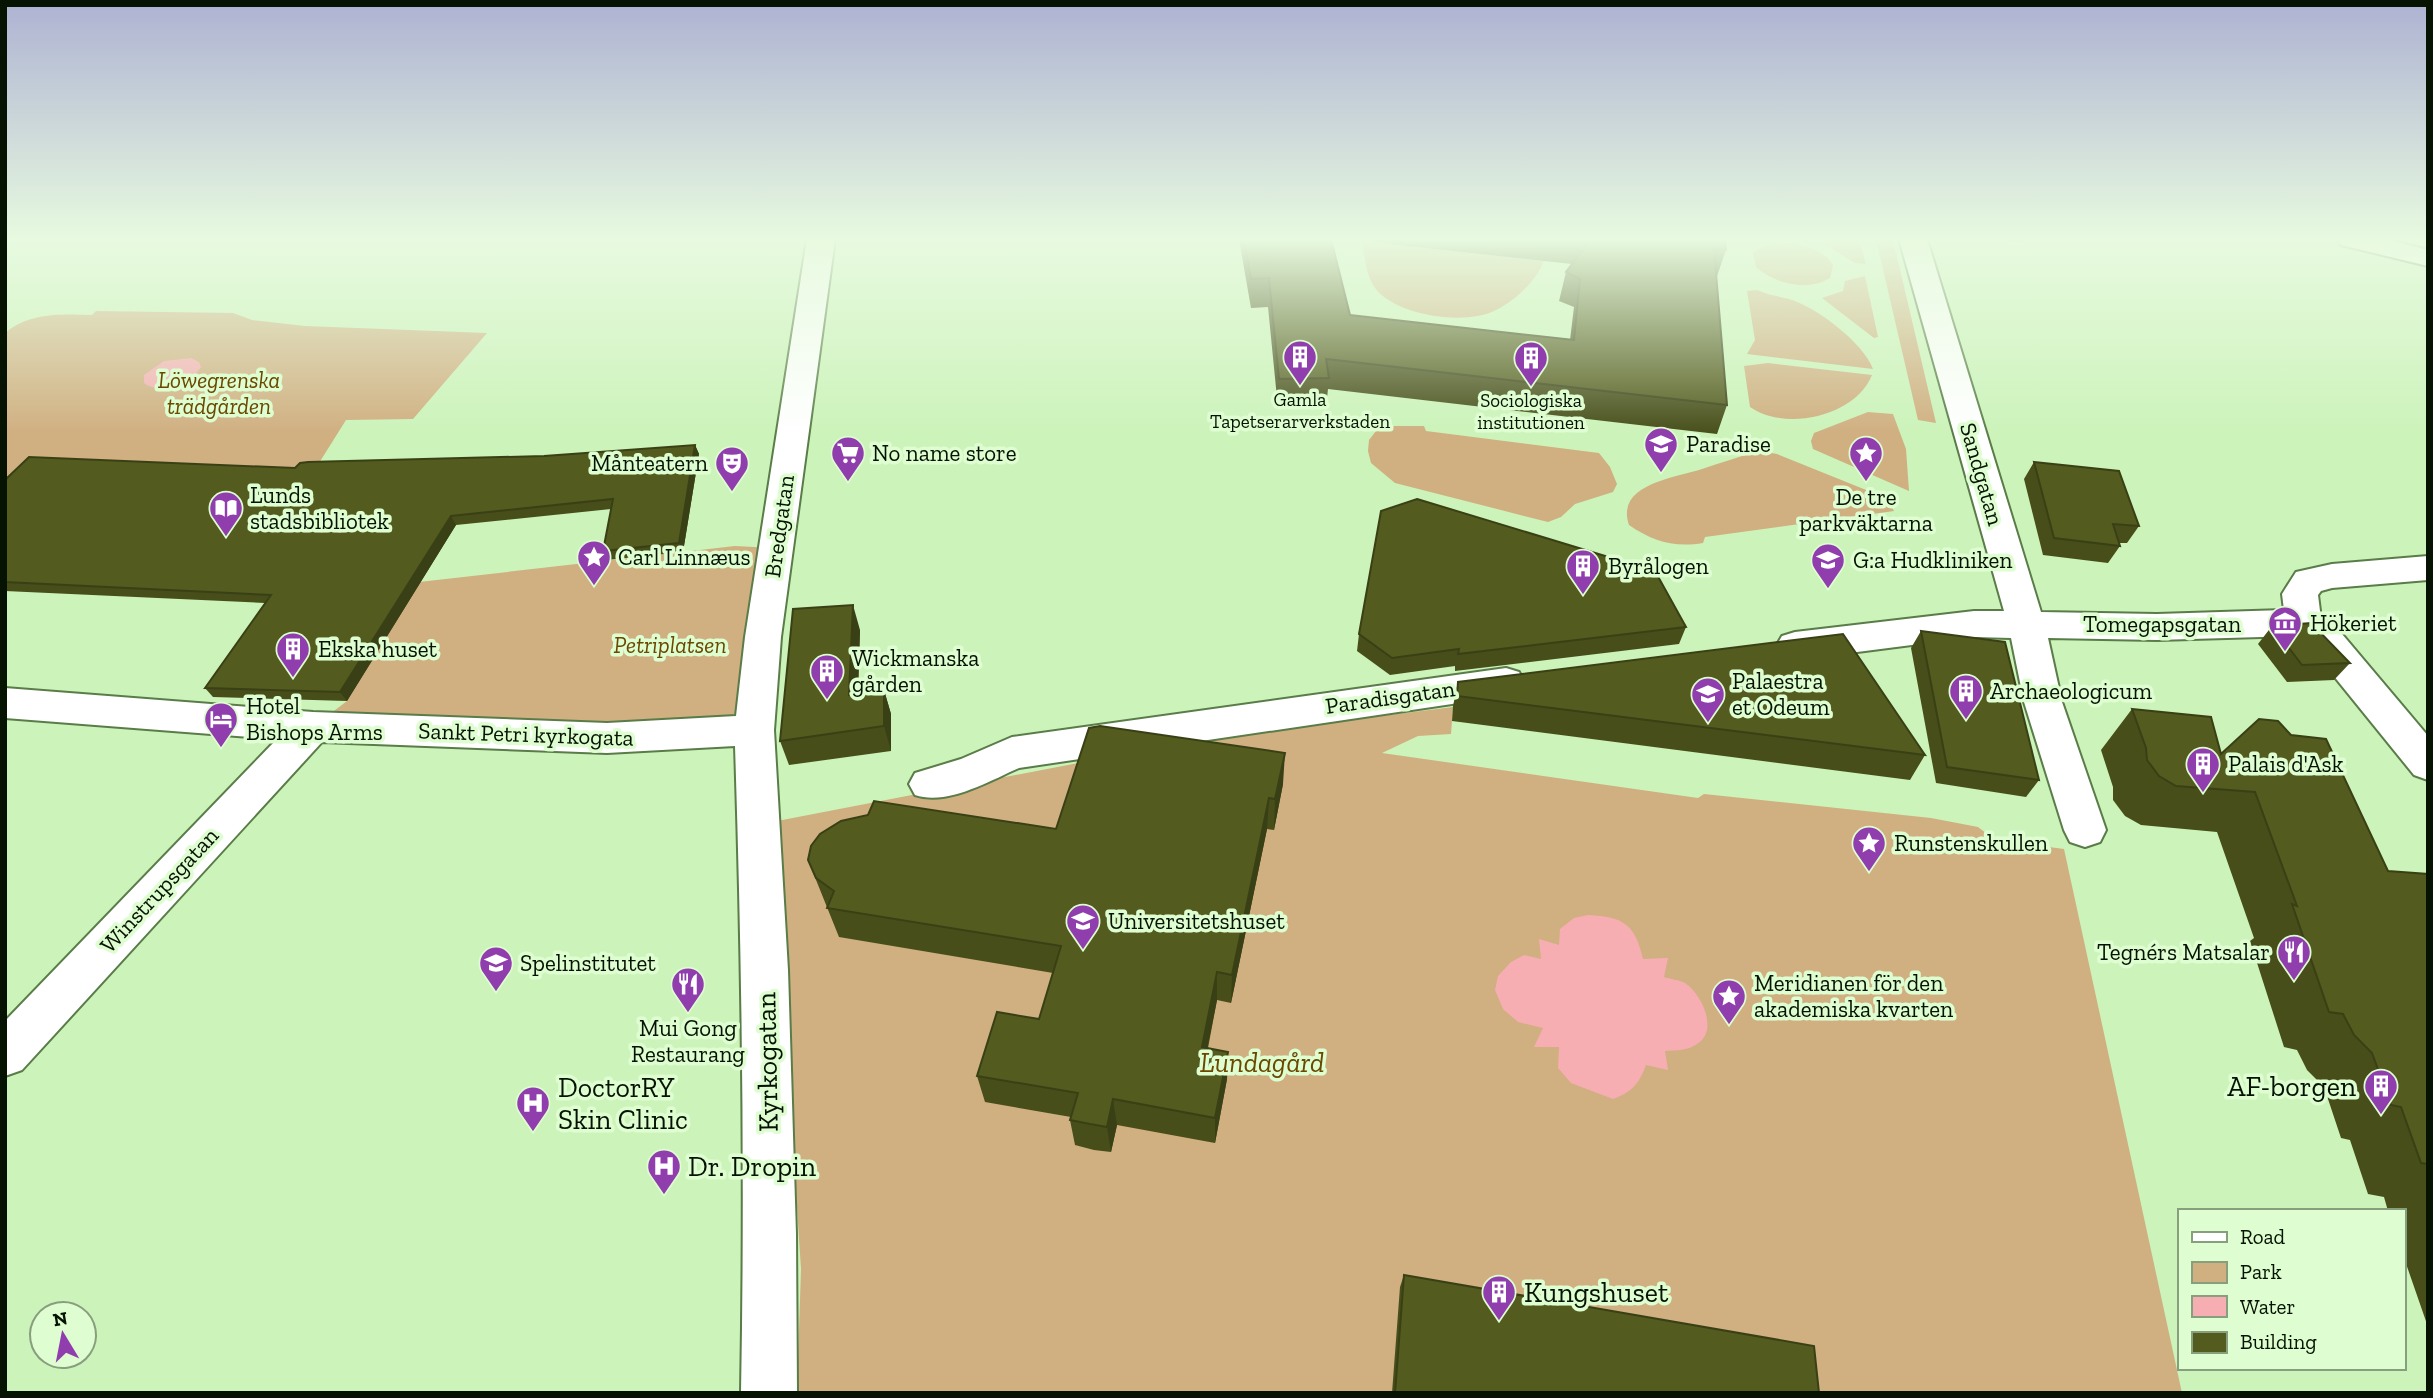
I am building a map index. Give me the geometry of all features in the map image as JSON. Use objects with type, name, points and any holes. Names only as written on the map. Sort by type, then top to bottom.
[{"type":"street","name":"Bredgatan","points":[[756,815],[754,730],[763,637],[811,304]]},
{"type":"street","name":"Sandgatan","points":[[1932,304],[2026,623],[2043,702],[2085,830]]},
{"type":"street","points":[[2428,568],[2332,576],[2309,581],[2300,594],[2303,623],[2329,645],[2428,764]]},
{"type":"street","name":"Tomegapsgatan","points":[[2026,623],[2157,626],[2303,623]]},
{"type":"street","points":[[1759,650],[1975,624],[2026,623]]},
{"type":"street","name":"Paradisgatan","points":[[929,784],[971,772],[1012,753],[1357,701],[1545,677]]},
{"type":"street","name":"Sankt Petri kyrkogata","points":[[5,703],[313,727],[607,738],[754,730]]},
{"type":"street","name":"Winstrupsgatan","points":[[5,1054],[313,727]]},
{"type":"street","name":"Kyrkogatan","points":[[756,815],[765,970],[771,1234],[769,1393]]},
{"type":"green space","points":[[1396,304],[1506,304],[1483,315],[1467,317],[1432,316]]},
{"type":"green space","points":[[1749,304],[1802,304],[1849,337],[1873,369],[1747,354],[1755,340]]},
{"type":"green space","points":[[1830,304],[1871,304],[1878,337],[1874,338]]},
{"type":"green space","points":[[1891,304],[1908,304],[1936,423],[1918,420]]},
{"type":"green space","name":"Löwegrenska trädgården","points":[[96,311],[233,313],[252,320],[305,326],[487,333],[413,419],[346,420],[314,471],[5,497],[5,333],[35,318],[92,315]]},
{"type":"green space","points":[[1768,363],[1872,375],[1864,389],[1836,410],[1800,419],[1782,418],[1750,407],[1744,366]]},
{"type":"green space","points":[[1868,412],[1893,414],[1906,449],[1909,491],[1813,449],[1811,441],[1814,433]]},
{"type":"green space","points":[[1388,426],[1424,426],[1426,431],[1599,453],[1610,467],[1617,484],[1613,492],[1575,504],[1561,517],[1548,522],[1395,483],[1371,463],[1368,451],[1369,440],[1376,431]]},
{"type":"green space","points":[[1760,451],[1777,454],[1886,498],[1894,511],[1705,537],[1703,543],[1682,545],[1664,542],[1629,525],[1627,511],[1631,500],[1650,485]]},
{"type":"green space","name":"Petriplatsen","points":[[735,546],[776,548],[754,730],[313,727],[347,701],[419,582]]},
{"type":"green space","name":"Lundagård","points":[[1453,707],[1451,734],[1418,736],[1382,753],[1698,798],[1704,794],[1931,818],[1978,827],[1995,840],[2064,849],[2182,1393],[797,1393],[801,1269],[772,822],[1343,712],[1349,720]]},
{"type":"water","points":[[191,358],[199,362],[201,367],[183,383],[158,388],[144,383],[144,375],[164,361]]},
{"type":"water","points":[[1588,915],[1611,918],[1626,925],[1636,938],[1643,959],[1668,958],[1664,977],[1683,982],[1691,988],[1706,1013],[1707,1031],[1697,1044],[1686,1049],[1665,1051],[1668,1070],[1646,1065],[1634,1086],[1613,1099],[1571,1083],[1558,1068],[1559,1047],[1534,1047],[1543,1028],[1518,1022],[1503,1009],[1495,990],[1498,976],[1511,962],[1524,955],[1541,959],[1539,939],[1559,945],[1560,929],[1574,918]]},
{"type":"building","points":[[1272,304],[1347,304],[1350,315],[1574,340],[1578,304],[1719,304],[1727,405],[1326,359],[1329,378],[1279,379]]},
{"type":"building","name":"Lunds stadsbibliotek","points":[[695,445],[679,543],[603,551],[613,499],[451,516],[340,692],[205,688],[271,595],[5,582],[5,480],[29,457],[295,468],[300,463],[308,462],[544,456]]},
{"type":"building","points":[[2034,462],[2119,471],[2139,526],[2113,524],[2120,546],[2054,538]]},
{"type":"building","name":"Byrålogen","points":[[1417,499],[1655,571],[1686,627],[1458,654],[1459,649],[1392,658],[1359,634],[1381,511]]},
{"type":"building","name":"Wickmanska gården","points":[[853,605],[849,695],[884,690],[884,726],[780,741],[793,609]]},
{"type":"building","points":[[2311,623],[2350,663],[2302,665],[2272,626]]},
{"type":"building","name":"Archaeologicum","points":[[1921,631],[2005,642],[2039,780],[1947,767]]},
{"type":"building","points":[[1843,634],[1925,755],[1457,696],[1458,682]]},
{"type":"building","points":[[2132,709],[2211,717],[2221,754],[2259,719],[2278,721],[2291,735],[2326,739],[2388,871],[2428,874],[2428,1164],[2421,1163],[2401,1107],[2391,1105],[2372,1053],[2354,1035],[2343,1014],[2329,1012],[2292,904],[2297,906],[2255,792],[2176,786],[2159,776],[2147,760],[2146,748]]},
{"type":"building","name":"Universitetshuset","points":[[1100,726],[1285,753],[1275,799],[1269,798],[1232,975],[1217,972],[1202,1047],[1228,1052],[1215,1118],[1113,1099],[1107,1127],[1090,1124],[1070,1120],[1078,1093],[977,1076],[997,1012],[1039,1019],[1061,946],[827,908],[834,891],[816,878],[808,860],[811,846],[820,834],[841,821],[868,815],[874,801],[1056,829],[1089,728]]},
{"type":"building","name":"Kungshuset","points":[[1404,1275],[1814,1346],[1819,1393],[1395,1393]]},
{"type":"place","name":"Gamla Tapetserarverkstaden","points":[[1300,387]]},
{"type":"place","name":"Sociologiska institutionen","points":[[1531,388]]},
{"type":"place","name":"Paradise","points":[[1661,474]]},
{"type":"place","name":"No name store","points":[[848,483]]},
{"type":"place","name":"De tre parkväktarna","points":[[1866,483]]},
{"type":"place","name":"Månteatern","points":[[732,493]]},
{"type":"place","name":"Lunds stadsbibliotek","points":[[226,538]]},
{"type":"place","name":"Carl Linnæus","points":[[594,587]]},
{"type":"place","name":"G:a Hudkliniken","points":[[1828,590]]},
{"type":"place","name":"Byrålogen","points":[[1583,596]]},
{"type":"place","name":"Hökeriet","points":[[2285,653]]},
{"type":"place","name":"Ekska huset","points":[[293,679]]},
{"type":"place","name":"Wickmanska gården","points":[[827,701]]},
{"type":"place","name":"Archaeologicum","points":[[1966,721]]},
{"type":"place","name":"Palaestra et Odeum","points":[[1708,724]]},
{"type":"place","name":"Hotel Bishops Arms","points":[[221,749]]},
{"type":"place","name":"Palais d'Ask","points":[[2203,794]]},
{"type":"place","name":"Runstenskullen","points":[[1869,873]]},
{"type":"place","name":"Universitetshuset","points":[[1083,951]]},
{"type":"place","name":"Tegnérs Matsalar","points":[[2294,982]]},
{"type":"place","name":"Spelinstitutet","points":[[496,993]]},
{"type":"place","name":"Mui Gong Restaurang","points":[[688,1014]]},
{"type":"place","name":"Meridianen för den akademiska kvarten","points":[[1729,1026]]},
{"type":"place","name":"AF-borgen","points":[[2381,1116]]},
{"type":"place","name":"DoctorRY Skin Clinic","points":[[533,1133]]},
{"type":"place","name":"Dr. Dropin","points":[[664,1196]]},
{"type":"place","name":"Kungshuset","points":[[1499,1322]]}]
